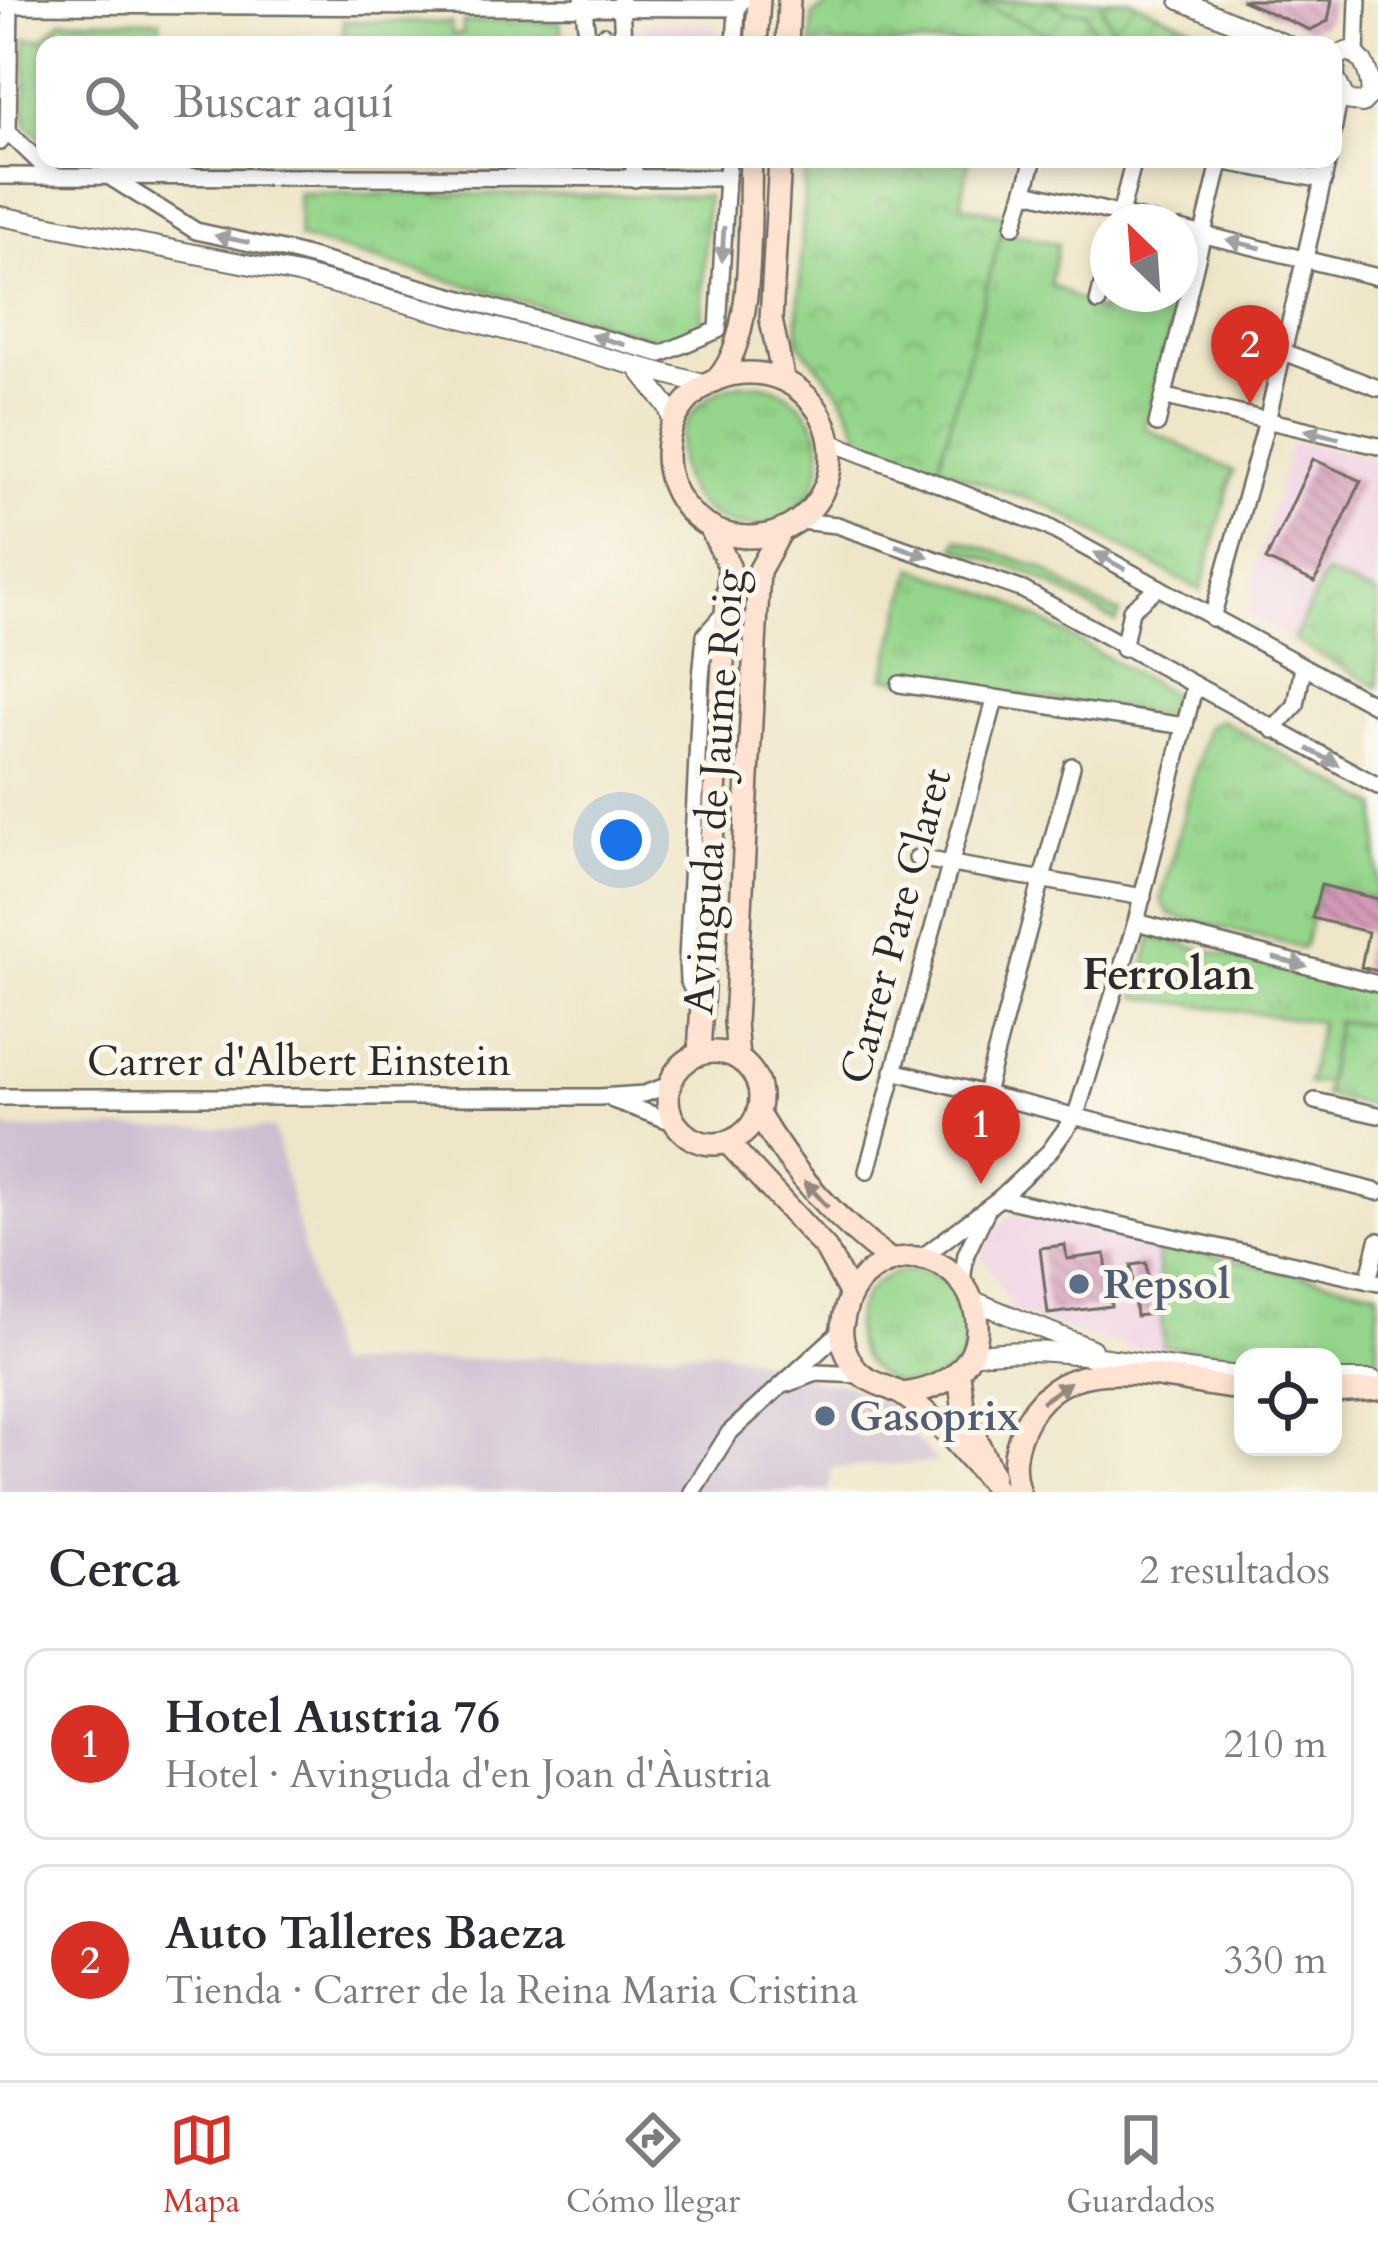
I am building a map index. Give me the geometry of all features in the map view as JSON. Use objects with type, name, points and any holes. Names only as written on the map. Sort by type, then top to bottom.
[{"type":"main road","points":[[757,36],[759,0]]},
{"type":"main road","points":[[787,36],[789,0]]},
{"type":"main road","points":[[750,168],[742,319],[732,364],[673,424],[667,464],[673,488],[690,512],[710,526],[743,537],[779,535],[800,521],[824,490],[831,442],[818,410],[783,377],[771,320],[779,168]]},
{"type":"main road","points":[[711,383],[743,374],[783,377]]},
{"type":"main road","name":"Avinguda de Jaume Roig","points":[[699,1053],[705,1015],[729,566],[710,526]]},
{"type":"main road","name":"Avinguda de Jaume Roig","points":[[739,1058],[735,1022],[759,571],[779,535]]},
{"type":"main road","points":[[719,1051],[739,1058],[754,1072],[761,1093],[758,1114],[747,1132],[728,1143],[707,1145],[687,1137],[673,1122],[669,1084],[680,1065],[699,1053],[719,1051]]},
{"type":"main road","points":[[758,1114],[786,1160],[848,1230],[890,1260]]},
{"type":"main road","points":[[728,1143],[826,1249],[850,1293]]},
{"type":"main road","points":[[921,1258],[944,1266],[968,1291],[979,1328],[966,1364],[964,1414],[1000,1492],[938,1424],[902,1394],[862,1375],[848,1355],[841,1331],[850,1293],[867,1273],[890,1260],[921,1258]]},
{"type":"main road","points":[[902,1394],[933,1390],[966,1364]]},
{"type":"main road","points":[[1018,1492],[1015,1448],[1029,1414],[1052,1389],[1082,1376],[1120,1371],[1234,1387]]},
{"type":"main road","points":[[1342,1391],[1378,1389]]},
{"type":"street","points":[[1180,0],[1265,36]]},
{"type":"street","points":[[1342,52],[1358,0]]},
{"type":"street","points":[[621,2],[623,36]]},
{"type":"street","points":[[583,3],[587,36]]},
{"type":"street","points":[[36,163],[4,137],[15,4],[740,4],[736,36]]},
{"type":"street","points":[[1342,63],[1365,89]]},
{"type":"street","points":[[1342,63],[1365,89]]},
{"type":"street","points":[[1342,118],[1365,89]]},
{"type":"street","points":[[42,168],[52,176]]},
{"type":"street","points":[[598,168],[599,179]]},
{"type":"street","points":[[634,168],[635,179]]},
{"type":"street","points":[[105,174],[196,231],[292,252],[661,354],[680,350],[718,330],[728,168]]},
{"type":"street","points":[[1015,226],[1032,168]]},
{"type":"street","points":[[1123,204],[1132,168]]},
{"type":"street","points":[[1157,424],[1219,168]]},
{"type":"street","points":[[1262,168],[1324,180]]},
{"type":"street","points":[[1212,618],[1267,421],[1326,168]]},
{"type":"street","points":[[0,176],[727,178]]},
{"type":"street","points":[[1026,192],[1090,210]]},
{"type":"street","points":[[0,216],[298,274],[637,368],[711,383]]},
{"type":"street","points":[[1198,233],[1378,277]]},
{"type":"street","points":[[1284,352],[1378,388]]},
{"type":"street","points":[[637,368],[653,382],[673,424]]},
{"type":"street","points":[[1166,398],[1378,446]]},
{"type":"street","points":[[831,442],[1046,526],[1378,707]]},
{"type":"street","points":[[800,521],[837,525],[1023,590],[1378,786]]},
{"type":"street","points":[[1123,649],[1131,610],[1158,587]]},
{"type":"street","points":[[1274,730],[1297,705],[1303,667]]},
{"type":"street","points":[[900,684],[1185,726]]},
{"type":"street","points":[[921,1258],[1048,1153],[1076,1115],[1136,922],[1194,688]]},
{"type":"street","name":"Carrer Pare Claret","points":[[867,1171],[995,700]]},
{"type":"street","points":[[985,1093],[1072,766]]},
{"type":"street","points":[[917,859],[1142,897]]},
{"type":"street","points":[[1136,922],[1378,984]]},
{"type":"street","points":[[893,1071],[1378,1192]]},
{"type":"street","name":"Carrer d'Albert Einstein","points":[[0,1097],[598,1097],[644,1094],[669,1084]]},
{"type":"street","name":"Carrer d'Albert Einstein","points":[[598,1097],[673,1122]]},
{"type":"street","points":[[1315,1101],[1378,1115]]},
{"type":"street","points":[[994,1202],[1373,1282],[1378,1240]]},
{"type":"street","points":[[994,1202],[967,1254],[968,1291],[1108,1355]]},
{"type":"street","points":[[692,1492],[729,1433],[841,1331]]},
{"type":"street","points":[[966,1364],[1003,1350],[1108,1355],[1234,1375]]},
{"type":"street","points":[[777,1386],[818,1373],[862,1375]]},
{"type":"street","points":[[1342,1380],[1378,1379]]},
{"type":"shaded area","points":[[646,22],[717,25],[716,36],[648,36]]},
{"type":"shaded area","points":[[1291,441],[1378,460],[1378,687],[1244,613]]},
{"type":"shaded area","points":[[274,1128],[332,1365],[716,1350],[778,1364],[819,1382],[843,1383],[909,1414],[915,1439],[938,1462],[832,1468],[829,1492],[0,1492],[0,1129]]},
{"type":"shaded area","name":"Repsol","points":[[1013,1214],[1157,1244],[1163,1352],[1116,1345],[1015,1312],[982,1256],[998,1225]]},
{"type":"green space","points":[[838,0],[1130,0],[1213,36],[812,36],[813,15]]},
{"type":"green space","points":[[1048,0],[1068,12],[1085,11],[1097,36],[1053,36],[977,3]]},
{"type":"green space","points":[[1100,0],[1130,0],[1213,36],[1146,35],[1116,36]]},
{"type":"green space","points":[[62,20],[160,20],[160,36],[46,36]]},
{"type":"green space","points":[[343,21],[451,23],[452,35],[463,34],[463,22],[560,22],[561,36],[343,36]]},
{"type":"green space","points":[[26,38],[36,39],[36,133],[26,124]]},
{"type":"green space","points":[[806,168],[967,168],[961,205],[1006,215],[938,467],[864,442],[842,395],[797,341]]},
{"type":"green space","points":[[298,193],[707,196],[702,324],[660,340],[299,238]]},
{"type":"green space","points":[[1002,230],[1058,244],[1050,284],[1090,306],[1090,312],[1174,312],[1144,427],[1233,471],[1201,591],[1050,507],[938,467]]},
{"type":"green space","points":[[750,384],[777,389],[800,405],[816,428],[821,455],[816,482],[800,505],[777,521],[750,526],[723,521],[700,505],[684,482],[679,455],[684,428],[700,405],[723,389]]},
{"type":"green space","points":[[958,539],[1041,567],[1084,597],[1120,613],[1116,622],[1033,575],[955,547]]},
{"type":"green space","points":[[913,568],[1007,601],[1173,695],[1167,716],[884,677]]},
{"type":"green space","points":[[1325,574],[1378,595],[1378,687],[1293,640]]},
{"type":"green space","points":[[1221,720],[1378,807],[1377,899],[1321,885],[1303,948],[1170,915],[1161,900],[1207,727]]},
{"type":"green space","points":[[1152,937],[1378,992],[1378,1026],[1337,1021],[1326,1082],[1308,1084],[1320,1022],[1137,997]]},
{"type":"green space","points":[[1337,1021],[1378,1026],[1378,1106],[1324,1096]]},
{"type":"green space","points":[[1157,1244],[1378,1291],[1378,1359],[1342,1358],[1342,1348],[1234,1348],[1234,1354],[1163,1346]]},
{"type":"green space","points":[[912,1271],[944,1280],[960,1296],[969,1328],[960,1360],[944,1376],[912,1385],[880,1376],[864,1360],[855,1328],[864,1296],[880,1280]]},
{"type":"building","points":[[1241,0],[1332,0],[1328,21],[1310,30]]},
{"type":"building","points":[[1313,459],[1361,481],[1315,582],[1266,560]]},
{"type":"building","points":[[1321,885],[1378,899],[1378,971],[1361,967],[1368,932],[1312,918]]},
{"type":"building","points":[[1065,1245],[1067,1259],[1105,1254],[1111,1306],[1048,1314],[1040,1248]]},
{"type":"building","points":[[1146,1263],[1152,1314],[1136,1316],[1131,1265]]},
{"type":"place","name":"Auto Talleres Baeza","points":[[1250,404]]},
{"type":"place","name":"Hotel Austria 76","points":[[981,1184]]},
{"type":"place","name":"Repsol","points":[[1079,1284]]},
{"type":"place","name":"Gasoprix","points":[[825,1416]]},
{"type":"district","name":"Ferrolan","points":[[1168,974]]}]
